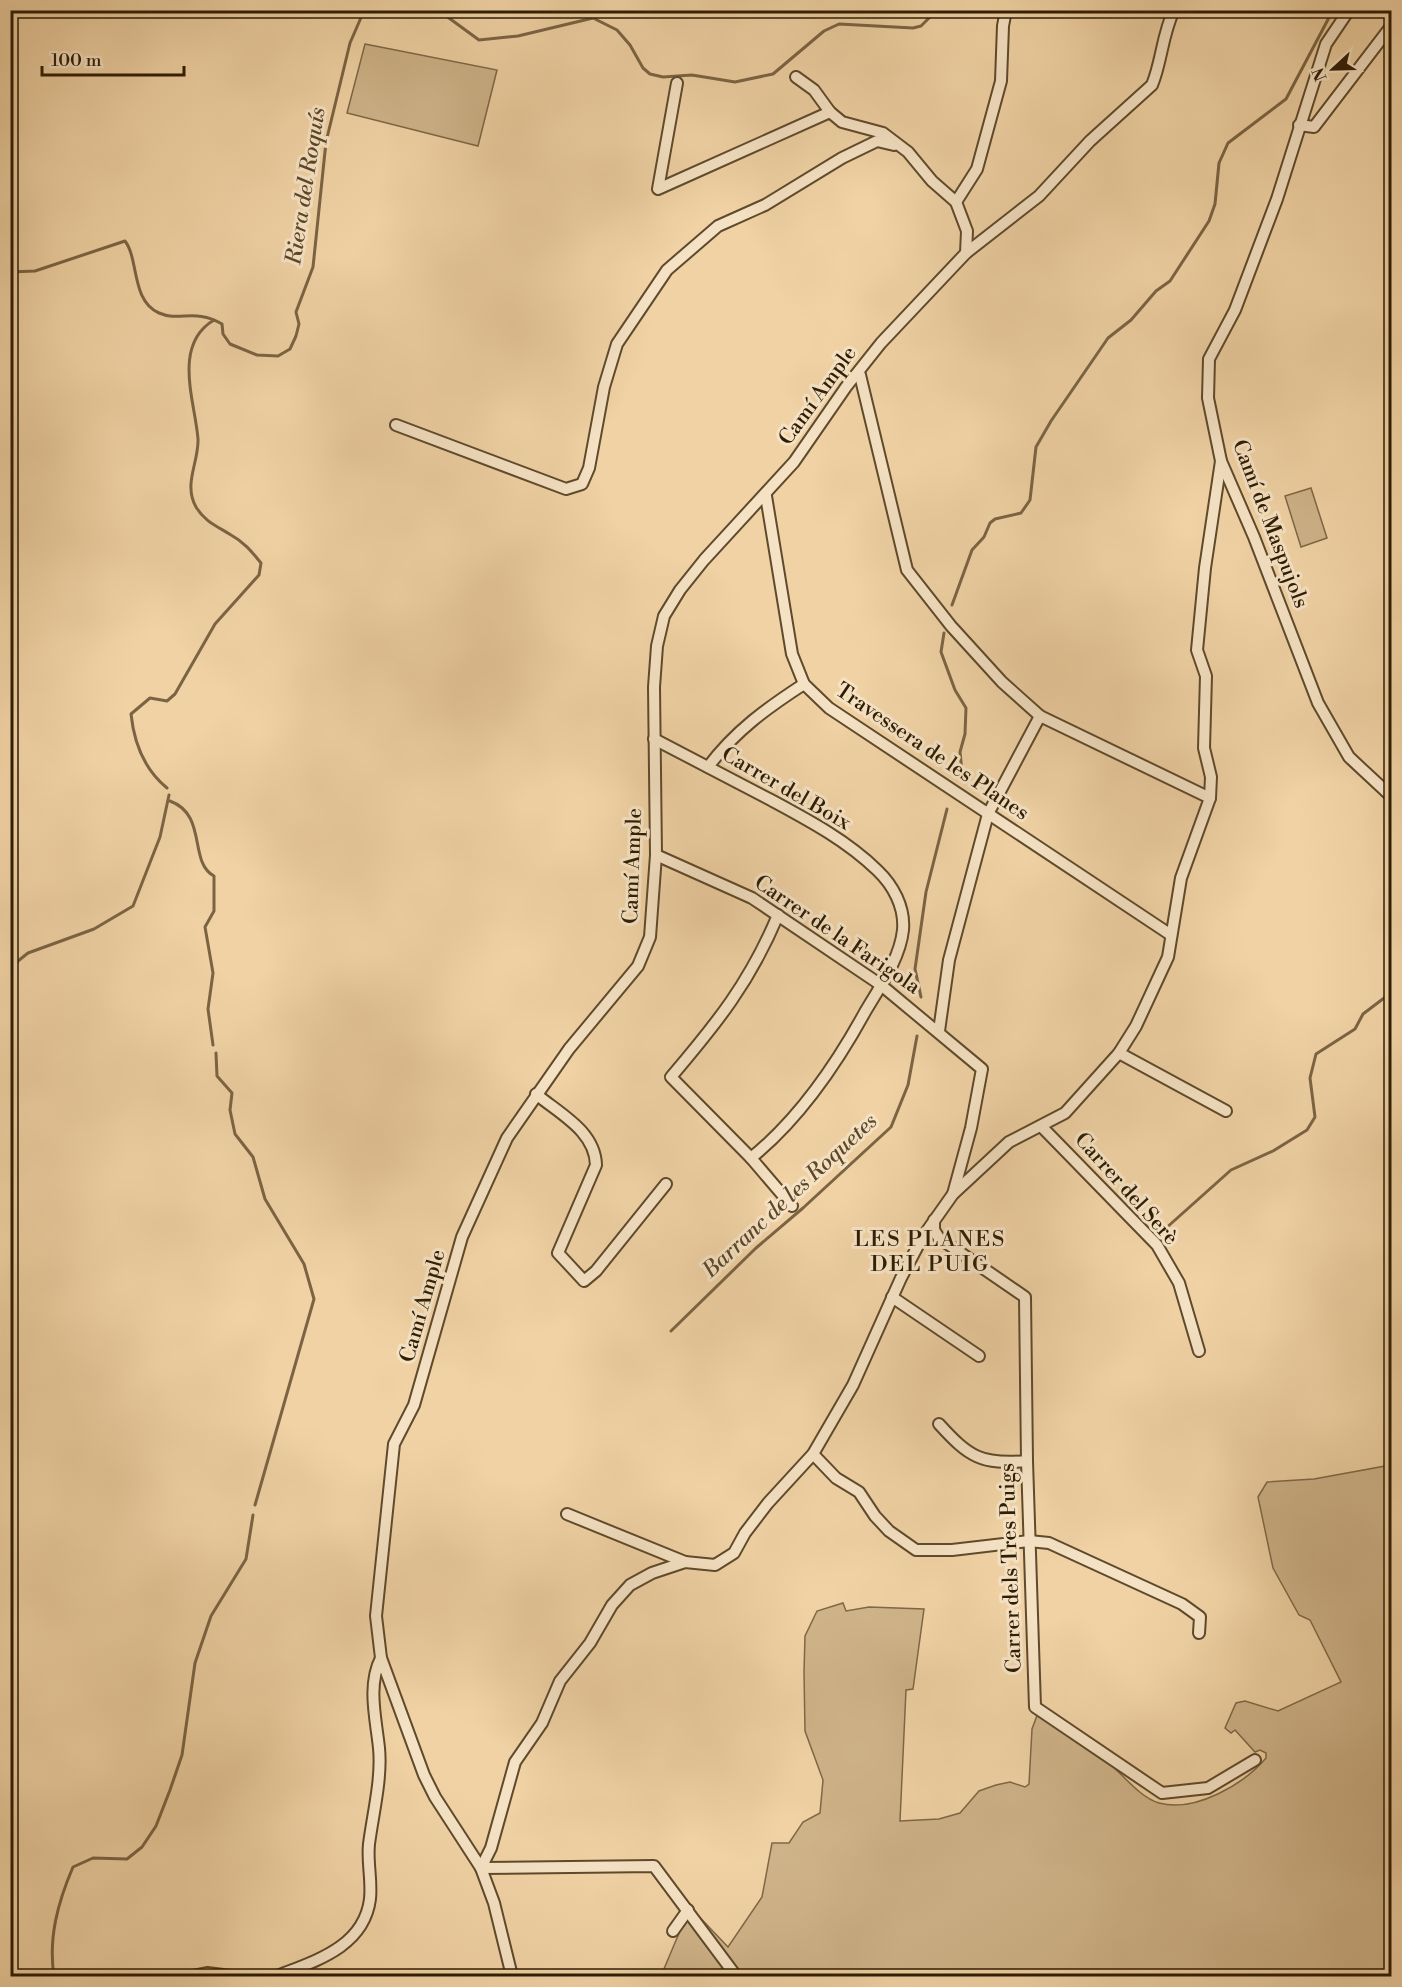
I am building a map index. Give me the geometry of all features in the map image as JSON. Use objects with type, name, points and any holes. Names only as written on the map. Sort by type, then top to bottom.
[{"type":"street","points":[[956,202],[977,169],[1001,81],[1003,26],[1006,10]]},
{"type":"street","name":"Camí Ample","points":[[512,1977],[494,1903],[481,1868],[435,1797],[424,1775],[381,1658],[376,1616],[394,1444],[414,1405],[462,1237],[507,1138],[569,1049],[638,966],[650,937],[656,855],[654,739],[657,646],[664,616],[680,590],[704,560],[766,496],[794,462],[846,387],[881,343],[966,253],[1039,196],[1090,141],[1152,85],[1157,73],[1165,28],[1174,10]]},
{"type":"street","name":"Camí de Maspujols","points":[[1349,10],[1326,44],[1277,199],[1234,310],[1209,359],[1208,398],[1221,461],[1254,537],[1318,703],[1349,757],[1392,797]]},
{"type":"street","points":[[1299,125],[1314,127],[1392,25]]},
{"type":"street","points":[[796,77],[814,90],[830,112],[842,122],[883,133],[908,152],[932,181],[956,202],[967,231],[966,253]]},
{"type":"street","points":[[677,82],[658,189],[830,112]]},
{"type":"street","points":[[396,425],[566,489],[582,484],[589,468],[604,387],[617,344],[667,270],[718,226],[765,204],[842,158],[877,141],[898,146]]},
{"type":"street","points":[[860,375],[907,570],[977,655],[1002,682],[1040,716],[1210,798]]},
{"type":"street","points":[[567,1514],[685,1562],[715,1565],[734,1553],[745,1533],[768,1503],[813,1454],[853,1385],[892,1297],[934,1220],[953,1194],[1009,1142],[1065,1113],[1119,1053],[1156,985],[1168,957],[1181,878],[1210,798],[1211,777],[1204,748],[1206,676],[1197,650],[1205,568],[1221,461]]},
{"type":"street","name":"Travessera de les Planes","points":[[766,496],[792,654],[804,684],[828,708],[1171,935]]},
{"type":"street","points":[[708,767],[726,742],[752,718],[804,684]]},
{"type":"street","points":[[939,1031],[949,960],[988,813],[1040,716]]},
{"type":"street","name":"Carrer del Boix","points":[[654,739],[823,828],[877,870],[890,885],[901,904],[903,930],[898,951],[852,1035],[809,1097],[764,1147],[751,1158]]},
{"type":"street","name":"Carrer de la Farigola","points":[[656,855],[753,898],[880,985],[939,1031],[982,1069],[971,1128],[953,1194]]},
{"type":"street","points":[[778,915],[760,957],[735,999],[671,1077],[751,1158],[792,1206]]},
{"type":"street","points":[[1119,1053],[1226,1111]]},
{"type":"street","points":[[536,1094],[588,1136],[596,1152],[596,1166],[558,1253],[584,1281],[596,1271],[666,1184]]},
{"type":"street","name":"Carrer del Serè","points":[[1041,1126],[1157,1245],[1179,1283],[1199,1351]]},
{"type":"street","name":"Carrer dels Tres Puigs","points":[[934,1220],[934,1230],[939,1238],[1025,1297],[1026,1461],[1035,1707],[1162,1793],[1208,1788],[1255,1760]]},
{"type":"street","points":[[892,1297],[979,1356]]},
{"type":"street","points":[[939,1424],[963,1450],[985,1460],[1003,1463],[1026,1461]]},
{"type":"street","points":[[813,1454],[836,1478],[859,1492],[875,1516],[889,1531],[916,1550],[952,1550],[1029,1541],[1048,1543],[1081,1555],[1182,1604],[1200,1617],[1200,1633]]},
{"type":"street","points":[[685,1562],[652,1573],[630,1585],[612,1605],[590,1643],[560,1681],[542,1723],[515,1761],[491,1848],[481,1868],[654,1866],[736,1977]]},
{"type":"street","points":[[277,1977],[329,1956],[345,1944],[362,1923],[370,1901],[371,1880],[368,1855],[380,1760],[374,1672],[381,1658]]},
{"type":"street","points":[[673,1930],[688,1910]]},
{"type":"street","points":[[192,1977],[207,1973],[231,1977]]},
{"type":"shaded area","points":[[365,44],[497,70],[478,146],[347,113]]},
{"type":"shaded area","points":[[1311,488],[1327,538],[1301,547],[1285,496]]},
{"type":"shaded area","points":[[1391,1465],[1391,1976],[661,1976],[690,1907],[728,1947],[762,1897],[772,1843],[789,1843],[803,1822],[820,1813],[823,1780],[805,1731],[804,1672],[805,1636],[817,1611],[843,1603],[846,1611],[869,1607],[924,1609],[913,1689],[906,1690],[900,1821],[939,1819],[960,1813],[979,1791],[1010,1782],[1025,1787],[1029,1784],[1032,1729],[1038,1713],[1059,1730],[1105,1759],[1151,1800],[1173,1805],[1188,1804],[1218,1794],[1232,1786],[1257,1768],[1266,1758],[1266,1753],[1260,1750],[1255,1752],[1235,1730],[1231,1733],[1225,1728],[1236,1703],[1245,1701],[1278,1711],[1341,1682],[1310,1620],[1299,1615],[1273,1568],[1258,1497],[1267,1482],[1314,1479]]},
{"type":"waterway","name":"Riera del Roquís","points":[[10,272],[35,271],[125,241],[144,299],[159,313],[212,319],[222,324],[223,334],[230,344],[257,355],[278,356],[290,349],[299,324],[296,312],[313,267],[326,142],[350,43],[363,13],[369,10]]},
{"type":"waterway","name":"Riera del Roquís","points":[[438,10],[479,40],[518,36],[593,18],[617,30],[630,45],[643,68],[650,74],[663,77],[692,75],[735,82],[773,74],[824,31],[839,24],[913,28],[921,26],[937,10]]},
{"type":"waterway","name":"Barranc de les Roquetes","points":[[952,605],[972,550],[984,537],[990,523],[995,519],[1021,513],[1030,500],[1036,447],[1051,421],[1108,338],[1131,320],[1156,291],[1170,281],[1209,221],[1215,204],[1219,163],[1228,143],[1286,99],[1333,10]]},
{"type":"waterway","points":[[167,788],[159,781],[142,755],[131,714],[150,698],[167,701],[175,694],[215,624],[259,575],[261,563],[240,541],[203,516],[192,498],[191,481],[198,439],[189,375],[190,359],[193,344],[201,331],[214,320]]},
{"type":"waterway","name":"Barranc de les Roquetes","points":[[944,633],[941,652],[955,690],[966,708],[965,734],[960,752],[962,772]]},
{"type":"waterway","points":[[10,997],[11,975],[18,961],[28,953],[94,929],[133,906],[160,837],[169,795]]},
{"type":"waterway","points":[[170,801],[182,808],[189,817],[194,827],[201,860],[214,876],[214,911],[205,927],[213,973],[208,1009],[213,1045]]},
{"type":"waterway","name":"Barranc de les Roquetes","points":[[921,997],[915,969],[926,892],[947,809]]},
{"type":"waterway","points":[[1165,1229],[1231,1170],[1273,1151],[1307,1130],[1315,1117],[1310,1078],[1316,1054],[1355,1029],[1363,1014],[1392,992]]},
{"type":"waterway","name":"Barranc de les Roquetes","points":[[671,1331],[756,1248],[891,1127],[908,1085],[917,1036]]},
{"type":"waterway","points":[[216,1053],[217,1076],[232,1093],[230,1110],[235,1134],[253,1157],[265,1199],[304,1264],[314,1299],[255,1505]]},
{"type":"waterway","points":[[54,1976],[53,1934],[63,1893],[73,1867],[93,1858],[127,1859],[142,1847],[156,1826],[182,1755],[195,1663],[211,1616],[246,1559],[253,1515]]},
{"type":"district","name":"LES PLANES DEL PUIG","points":[[930,1252]]}]
